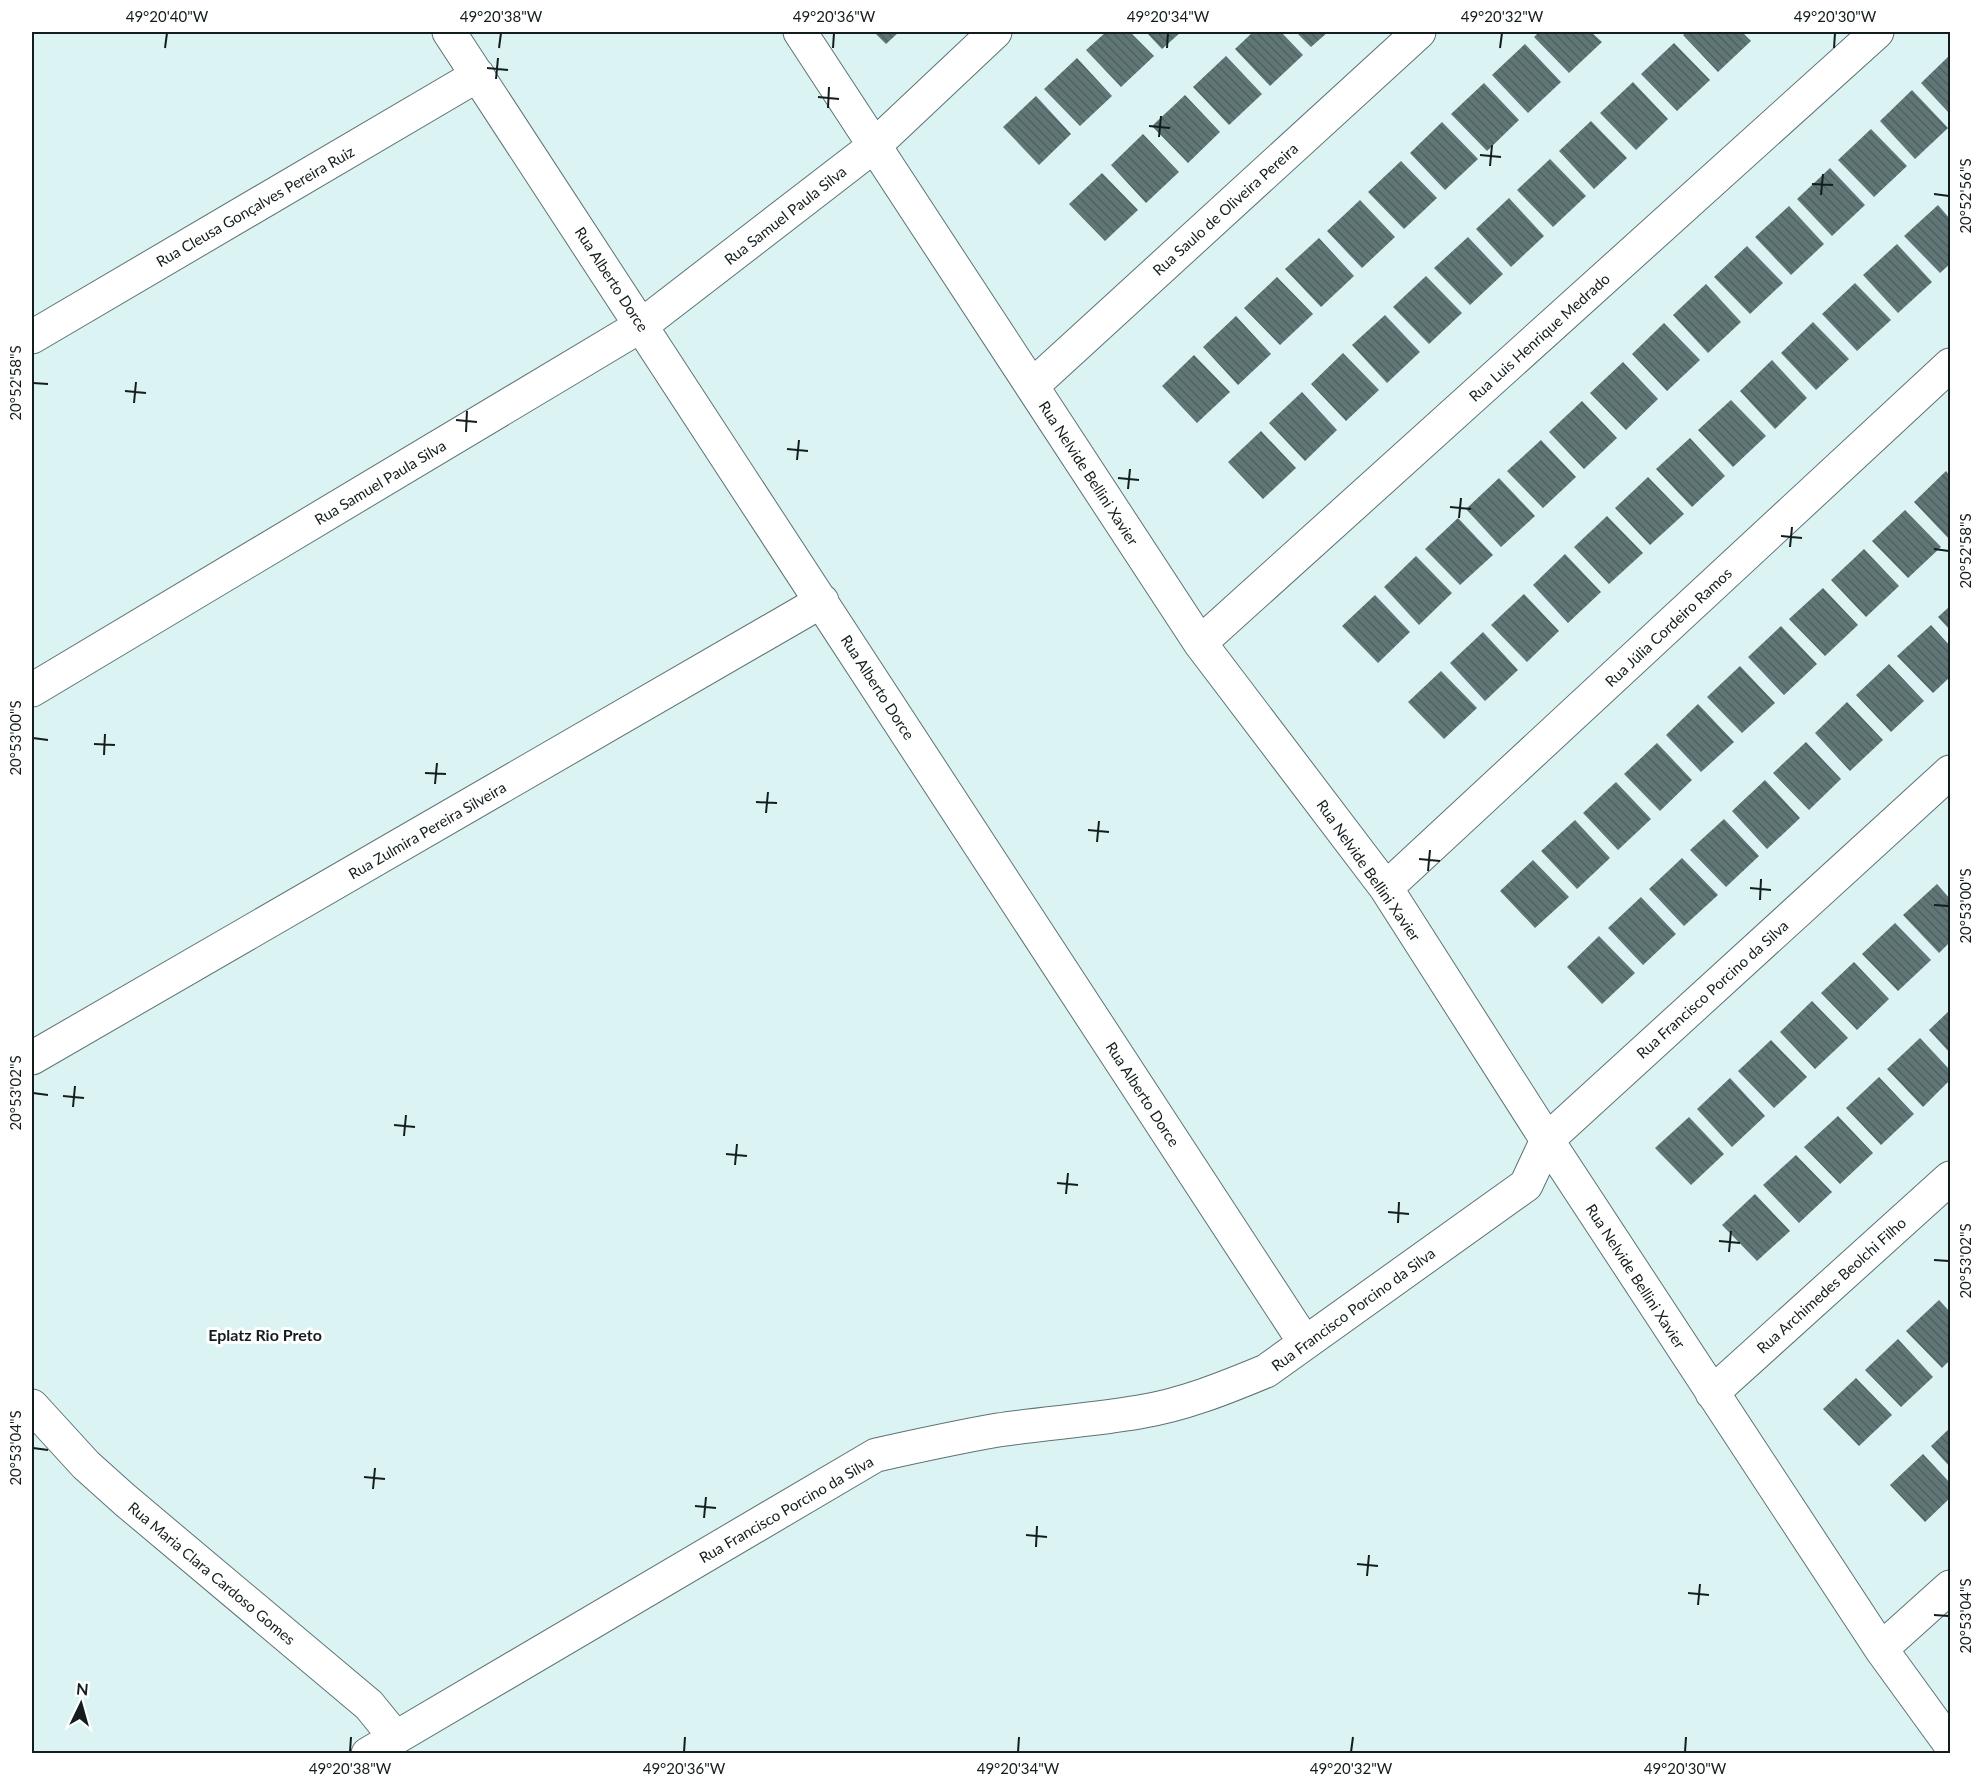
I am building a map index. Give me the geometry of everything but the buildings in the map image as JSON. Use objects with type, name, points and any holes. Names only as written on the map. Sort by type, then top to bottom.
[{"type":"street","name":"Rua Alberto Dorce","points":[[449,32],[1305,1343]]},
{"type":"street","name":"Rua Nelvide Bellini Xavier","points":[[800,32],[1200,643],[1386,888],[1712,1393],[1881,1649],[1950,1744]]},
{"type":"street","name":"Rua Samuel Paula Silva","points":[[32,690],[642,325],[874,146],[995,32]]},
{"type":"street","name":"Rua Saulo de Oliveira Pereira","points":[[1032,386],[1419,32]]},
{"type":"street","name":"Rua Luis Henrique Medrado","points":[[1200,643],[1877,32]]},
{"type":"street","name":"Rua Cleusa Gonçalves Pereira Ruiz","points":[[32,337],[478,75]]},
{"type":"street","name":"Rua Júlia Cordeiro Ramos","points":[[1386,888],[1950,366]]},
{"type":"street","name":"Rua Zulmira Pereira Silveira","points":[[32,1058],[822,601]]},
{"type":"street","name":"Rua Francisco Porcino da Silva","points":[[368,1754],[876,1455],[1000,1430],[1141,1412],[1188,1401],[1227,1388],[1266,1371],[1526,1185],[1547,1140],[1950,771]]},
{"type":"street","name":"Rua Archimedes Beolchi Filho","points":[[1712,1393],[1950,1178]]},
{"type":"street","name":"Rua Maria Clara Cardoso Gomes","points":[[32,1406],[86,1465],[369,1705],[395,1737]]},
{"type":"street","points":[[1881,1649],[1950,1587]]},
{"type":"district","name":"Eplatz Rio Preto","points":[[265,1334]]}]
